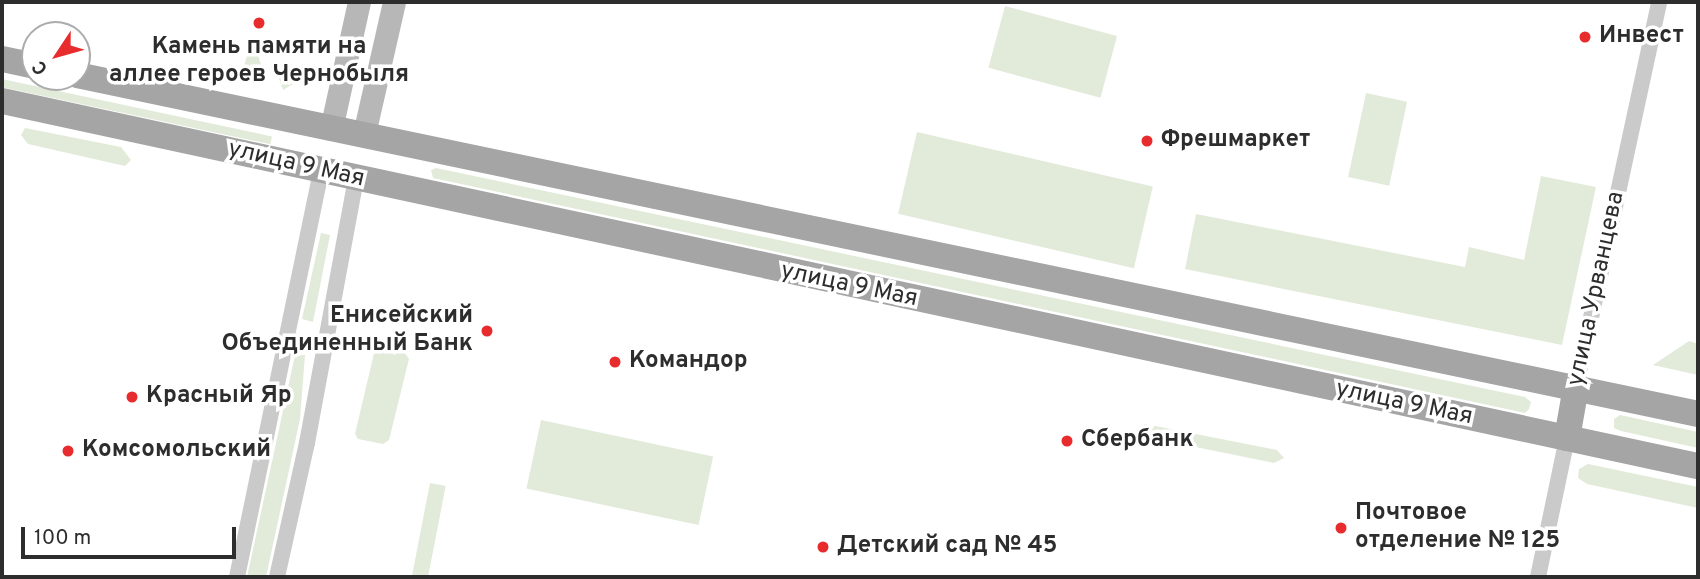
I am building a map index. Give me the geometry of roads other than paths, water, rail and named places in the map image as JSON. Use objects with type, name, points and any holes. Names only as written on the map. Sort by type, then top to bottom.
[{"type":"main road","points":[[321,171],[359,2]]},
{"type":"main road","points":[[356,179],[394,2]]},
{"type":"main road","points":[[2,59],[21,63]]},
{"type":"main road","name":"улица 9 Мая","points":[[91,78],[1698,414]]},
{"type":"main road","name":"улица 9 Мая","points":[[2,101],[1698,466]]},
{"type":"main road","name":"улица Урванцева","points":[[1567,438],[1577,387]]},
{"type":"street","name":"улица Урванцева","points":[[1577,387],[1659,2]]},
{"type":"street","points":[[237,577],[289,340],[321,171]]},
{"type":"street","points":[[277,577],[356,179]]},
{"type":"street","points":[[289,340],[324,347]]},
{"type":"street","name":"улица Урванцева","points":[[1538,577],[1567,438]]},
{"type":"place","name":"Камень памяти на аллее героев Чернобыля","points":[[259,23]]},
{"type":"place","name":"Инвест","points":[[1585,37]]},
{"type":"place","name":"Фрешмаркет","points":[[1147,141]]},
{"type":"place","name":"Енисейский Объединенный Банк","points":[[487,331]]},
{"type":"place","name":"Командор","points":[[615,362]]},
{"type":"place","name":"Красный Яр","points":[[132,397]]},
{"type":"place","name":"Сбербанк","points":[[1067,441]]},
{"type":"place","name":"Комсомольский","points":[[68,451]]},
{"type":"place","name":"Почтовое отделение № 125","points":[[1341,528]]},
{"type":"place","name":"Детский сад № 45","points":[[823,547]]}]
